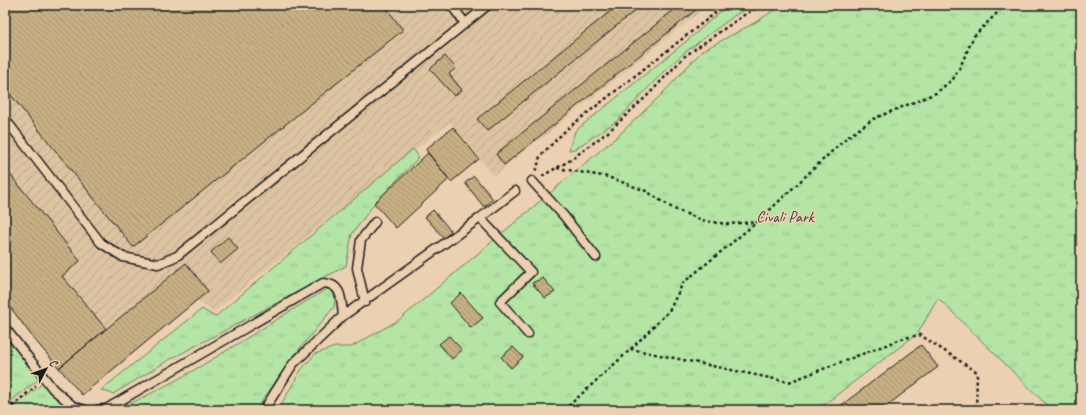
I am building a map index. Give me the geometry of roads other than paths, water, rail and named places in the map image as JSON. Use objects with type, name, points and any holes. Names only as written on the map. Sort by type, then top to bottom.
[{"type":"lane","points":[[451,5],[465,24]]},
{"type":"lane","points":[[5,119],[101,243],[123,257],[158,264],[177,256],[488,5]]},
{"type":"lane","points":[[532,178],[596,257]]},
{"type":"lane","points":[[264,410],[294,364],[343,316],[365,302],[515,191]]},
{"type":"lane","points":[[480,218],[531,272],[500,302],[528,334]]},
{"type":"lane","points":[[365,302],[357,268],[361,240],[376,222]]},
{"type":"lane","points":[[97,410],[106,408],[323,283],[331,284],[337,288],[340,295],[343,316]]},
{"type":"lane","points":[[5,328],[53,389],[73,406],[85,410]]},
{"type":"park label","name":"Civali Park","points":[[785,217]]}]
